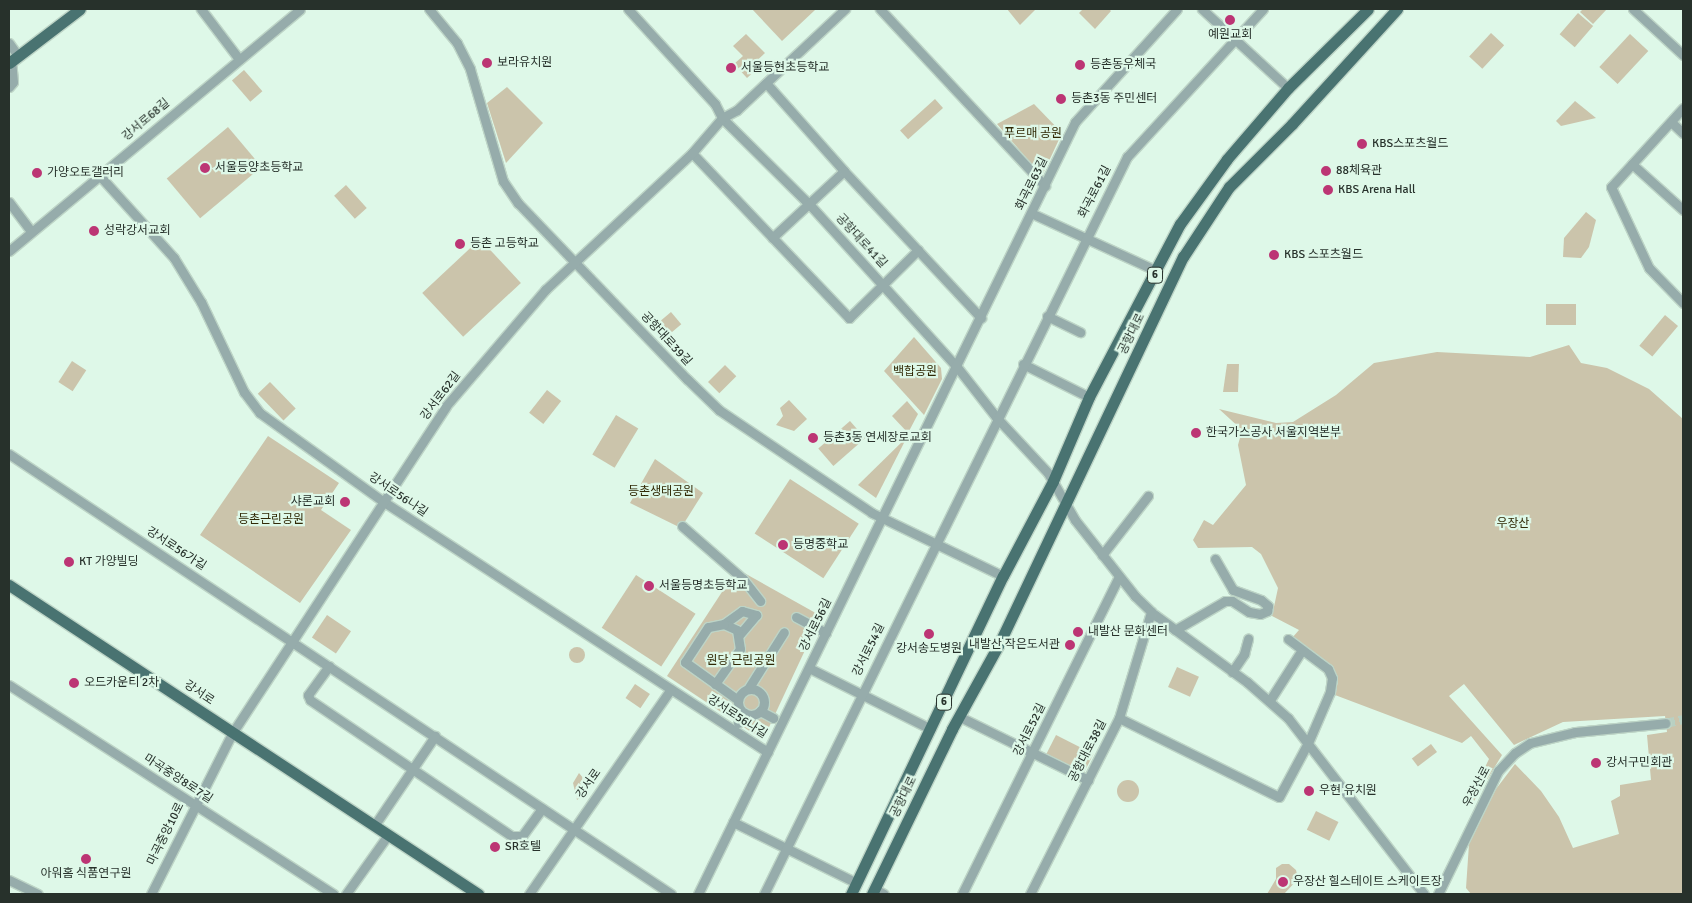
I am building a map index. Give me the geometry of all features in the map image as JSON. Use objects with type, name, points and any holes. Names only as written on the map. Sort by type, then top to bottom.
[{"type":"main road","points":[[12,60],[80,9]]},
{"type":"main road","name":"공항대로","points":[[854,889],[1003,576],[1053,481],[1090,397],[1180,224],[1202,191],[1288,88],[1368,9]]},
{"type":"main road","name":"공항대로","points":[[877,893],[960,717],[999,644],[1058,522],[1065,500],[1184,257],[1229,187],[1292,124],[1397,9]]},
{"type":"main road","name":"강서로","points":[[9,584],[478,894]]},
{"type":"street","points":[[202,9],[239,59]]},
{"type":"street","name":"강서로68길","points":[[9,251],[300,9]]},
{"type":"street","name":"공항대로39길","points":[[429,9],[457,43],[470,68],[503,182],[518,202],[719,410],[882,518],[1003,576]]},
{"type":"street","name":"공항대로41길","points":[[628,9],[715,104],[722,118],[810,205],[956,367],[996,417],[1053,481],[1075,520],[1120,577],[1151,612],[1270,700],[1308,743],[1424,894]]},
{"type":"street","name":"강서로62길","points":[[233,732],[446,406],[545,290],[692,153],[722,118],[737,110],[845,9]]},
{"type":"street","points":[[880,9],[1044,186]]},
{"type":"street","name":"화곡로63길","points":[[956,367],[1075,122],[1086,106],[1178,9]]},
{"type":"street","points":[[1202,9],[1236,38],[1288,88]]},
{"type":"street","name":"화곡로61길","points":[[996,417],[1127,157],[1263,9]]},
{"type":"street","points":[[1634,9],[1683,55]]},
{"type":"street","points":[[9,43],[13,82],[9,87]]},
{"type":"street","points":[[766,83],[844,172],[981,318]]},
{"type":"street","points":[[1683,108],[1611,187],[1649,268],[1683,303]]},
{"type":"street","points":[[1671,122],[1683,133]]},
{"type":"street","points":[[692,153],[849,318],[885,286],[918,250]]},
{"type":"street","points":[[1632,164],[1683,210]]},
{"type":"street","points":[[772,238],[844,172]]},
{"type":"street","name":"강서로56나길","points":[[99,175],[174,258],[201,302],[244,392],[260,413],[384,502],[768,752]]},
{"type":"street","points":[[9,202],[31,231]]},
{"type":"street","points":[[1032,213],[1157,270]]},
{"type":"street","points":[[1047,316],[1080,332]]},
{"type":"street","points":[[1023,364],[1090,397]]},
{"type":"street","name":"강서로56길","points":[[698,894],[956,367]]},
{"type":"street","name":"강서로54길","points":[[764,894],[996,417]]},
{"type":"street","name":"강서로56가길","points":[[9,454],[671,894]]},
{"type":"street","points":[[1102,555],[1148,496]]},
{"type":"street","points":[[682,526],[743,579],[760,602]]},
{"type":"street","points":[[1175,630],[1225,601],[1260,614],[1267,611],[1268,606],[1261,600],[1233,590],[1215,559]]},
{"type":"street","name":"강서로52길","points":[[962,894],[1120,577]]},
{"type":"street","points":[[739,635],[756,614],[742,611],[724,624],[708,627],[685,662],[738,700],[744,713]]},
{"type":"street","name":"공항대로38길","points":[[1030,894],[1119,718],[1151,612]]},
{"type":"street","points":[[796,617],[826,633]]},
{"type":"street","points":[[715,684],[740,649],[737,630],[724,624]]},
{"type":"street","points":[[738,700],[748,689],[784,632]]},
{"type":"street","points":[[1232,672],[1244,654],[1248,639]]},
{"type":"street","points":[[1119,718],[1279,797],[1308,743],[1330,692],[1332,678],[1328,669],[1288,639]]},
{"type":"street","points":[[1270,700],[1302,650]]},
{"type":"street","points":[[329,666],[308,698],[414,767],[516,839],[522,836],[542,808]]},
{"type":"street","points":[[809,668],[931,729]]},
{"type":"street","name":"마곡중앙8로7길","points":[[9,685],[333,894]]},
{"type":"street","name":"강서로","points":[[529,894],[671,689]]},
{"type":"street","points":[[744,713],[753,714],[760,711],[764,703],[762,695],[756,690],[748,689]]},
{"type":"street","points":[[760,711],[773,718]]},
{"type":"street","points":[[738,724],[744,713]]},
{"type":"street","points":[[960,717],[1088,780]]},
{"type":"street","name":"우장산로","points":[[1438,894],[1498,771],[1515,754],[1530,743],[1575,732],[1666,723]]},
{"type":"street","name":"마곡중앙10로","points":[[151,894],[194,805],[233,732]]},
{"type":"street","points":[[374,826],[435,736]]},
{"type":"street","name":"공항대로","points":[[734,822],[786,849],[854,889]]},
{"type":"street","points":[[346,894],[388,835]]},
{"type":"street","points":[[9,880],[38,894]]},
{"type":"green space","points":[[752,9],[815,9],[815,10],[782,41]]},
{"type":"green space","points":[[1007,9],[1036,9],[1020,25]]},
{"type":"green space","points":[[1083,9],[1109,9],[1111,11],[1095,29],[1079,13]]},
{"type":"green space","points":[[1583,9],[1607,9],[1593,24],[1580,12]]},
{"type":"green space","points":[[1578,13],[1593,26],[1575,47],[1560,34]]},
{"type":"green space","points":[[1491,33],[1504,45],[1482,69],[1469,56]]},
{"type":"green space","points":[[746,34],[765,53],[752,65],[756,70],[747,78],[734,64],[743,56],[733,46]]},
{"type":"green space","points":[[1630,34],[1648,51],[1618,84],[1599,67]]},
{"type":"green space","points":[[244,70],[262,91],[250,102],[232,80]]},
{"type":"green space","points":[[507,87],[543,123],[506,163],[487,103]]},
{"type":"green space","points":[[935,99],[943,108],[908,139],[900,130]]},
{"type":"green space","points":[[1575,101],[1596,118],[1561,126],[1556,121]]},
{"type":"green space","name":"푸르매 공원","points":[[1034,104],[1062,133],[1042,176],[997,124]]},
{"type":"green space","points":[[228,127],[261,167],[200,218],[167,178]]},
{"type":"green space","points":[[346,185],[367,208],[355,219],[334,196]]},
{"type":"green space","points":[[1586,212],[1596,220],[1589,247],[1581,258],[1563,257],[1564,238]]},
{"type":"green space","points":[[480,239],[521,283],[463,337],[422,293]]},
{"type":"green space","points":[[1546,304],[1576,304],[1576,325],[1546,325]]},
{"type":"green space","points":[[671,312],[681,324],[667,336],[656,324]]},
{"type":"green space","points":[[1665,315],[1678,326],[1652,357],[1639,346]]},
{"type":"green space","name":"백합공원","points":[[914,337],[941,368],[942,379],[924,415],[884,371]]},
{"type":"green space","name":"우장산","points":[[1569,345],[1581,363],[1607,368],[1649,389],[1683,419],[1683,894],[1471,894],[1466,888],[1469,844],[1496,789],[1515,764],[1541,791],[1559,817],[1573,848],[1619,834],[1611,801],[1620,796],[1620,785],[1651,780],[1647,735],[1667,732],[1665,716],[1563,722],[1514,745],[1464,684],[1449,696],[1502,755],[1474,801],[1472,794],[1489,759],[1471,736],[1462,743],[1335,695],[1338,681],[1334,670],[1292,638],[1299,630],[1272,616],[1278,588],[1261,554],[1252,547],[1198,548],[1193,540],[1204,520],[1213,525],[1246,485],[1238,445],[1242,430],[1219,409],[1276,423],[1293,422],[1336,395],[1374,363],[1437,352],[1530,357]]},
{"type":"green space","points":[[72,361],[86,370],[73,391],[58,382]]},
{"type":"green space","points":[[1227,364],[1239,364],[1238,392],[1223,392]]},
{"type":"green space","points":[[725,365],[736,376],[719,393],[708,382]]},
{"type":"green space","points":[[270,382],[296,409],[283,420],[258,394]]},
{"type":"green space","points":[[547,390],[561,401],[543,424],[529,413]]},
{"type":"green space","points":[[789,400],[807,419],[794,431],[776,425],[783,416],[780,408]]},
{"type":"green space","points":[[907,401],[918,414],[908,433],[892,416]]},
{"type":"green space","points":[[616,415],[638,428],[615,468],[592,454]]},
{"type":"green space","points":[[850,421],[865,438],[833,466],[818,449]]},
{"type":"green space","name":"등촌근린공원","points":[[268,436],[339,483],[321,510],[351,530],[300,603],[200,535]]},
{"type":"green space","points":[[907,437],[876,498],[858,485]]},
{"type":"green space","name":"등촌생태공원","points":[[655,459],[703,493],[681,528],[630,503]]},
{"type":"green space","points":[[790,479],[859,524],[823,578],[755,534]]},
{"type":"green space","name":"원당 근린공원","points":[[737,569],[821,616],[763,740],[667,676]]},
{"type":"green space","points":[[636,575],[696,614],[661,667],[602,628]]},
{"type":"green space","points":[[327,615],[351,631],[336,654],[312,637]]},
{"type":"green space","points":[[577,647],[583,649],[585,655],[583,661],[577,663],[571,661],[569,655],[571,649]]},
{"type":"green space","points":[[1177,667],[1199,677],[1190,697],[1168,687]]},
{"type":"green space","points":[[635,684],[650,694],[640,708],[625,698]]},
{"type":"green space","points":[[1056,735],[1093,754],[1084,773],[1046,754]]},
{"type":"green space","points":[[1431,744],[1437,752],[1418,766],[1412,758]]},
{"type":"green space","points":[[579,773],[588,784],[586,793],[577,800],[573,783]]},
{"type":"green space","points":[[1124,780],[1132,780],[1139,787],[1139,795],[1132,802],[1124,802],[1117,795],[1117,787]]},
{"type":"green space","points":[[1316,811],[1338,822],[1329,841],[1307,830]]},
{"type":"green space","name":"우장산 힐스테이트 스케이트장","points":[[1282,864],[1289,864],[1296,870],[1298,879],[1284,894],[1267,894],[1276,879],[1276,868]]},
{"type":"tunnel","points":[[1666,723],[1683,719]]},
{"type":"place","name":"예원교회","points":[[1230,20]]},
{"type":"place","name":"보라유치원","points":[[487,63]]},
{"type":"place","name":"등촌동우체국","points":[[1080,65]]},
{"type":"place","name":"서울등현초등학교","points":[[731,68]]},
{"type":"place","name":"등촌3동 주민센터","points":[[1061,99]]},
{"type":"place","name":"KBS스포츠월드","points":[[1362,144]]},
{"type":"place","name":"서울등양초등학교","points":[[205,168]]},
{"type":"place","name":"88체육관","points":[[1326,171]]},
{"type":"place","name":"가양오토갤러리","points":[[37,173]]},
{"type":"place","name":"KBS Arena Hall","points":[[1328,190]]},
{"type":"place","name":"성락강서교회","points":[[94,231]]},
{"type":"place","name":"등촌 고등학교","points":[[460,244]]},
{"type":"place","name":"KBS 스포츠월드","points":[[1274,255]]},
{"type":"place","name":"한국가스공사 서울지역본부","points":[[1196,433]]},
{"type":"place","name":"등촌3동 연세장로교회","points":[[813,438]]},
{"type":"place","name":"샤론교회","points":[[345,502]]},
{"type":"place","name":"등명중학교","points":[[783,545]]},
{"type":"place","name":"KT 가양빌딩","points":[[69,562]]},
{"type":"place","name":"서울등명초등학교","points":[[649,586]]},
{"type":"place","name":"내발산 문화센터","points":[[1078,632]]},
{"type":"place","name":"강서송도병원","points":[[929,634]]},
{"type":"place","name":"내발산 작은도서관","points":[[1070,645]]},
{"type":"place","name":"오드카운티 2차","points":[[74,683]]},
{"type":"place","name":"강서구민회관","points":[[1596,763]]},
{"type":"place","name":"우현 유치원","points":[[1309,791]]},
{"type":"place","name":"SR호텔","points":[[495,847]]},
{"type":"place","name":"아워홈 식품연구원","points":[[86,859]]},
{"type":"place","name":"우장산 힐스테이트 스케이트장","points":[[1283,882]]}]
